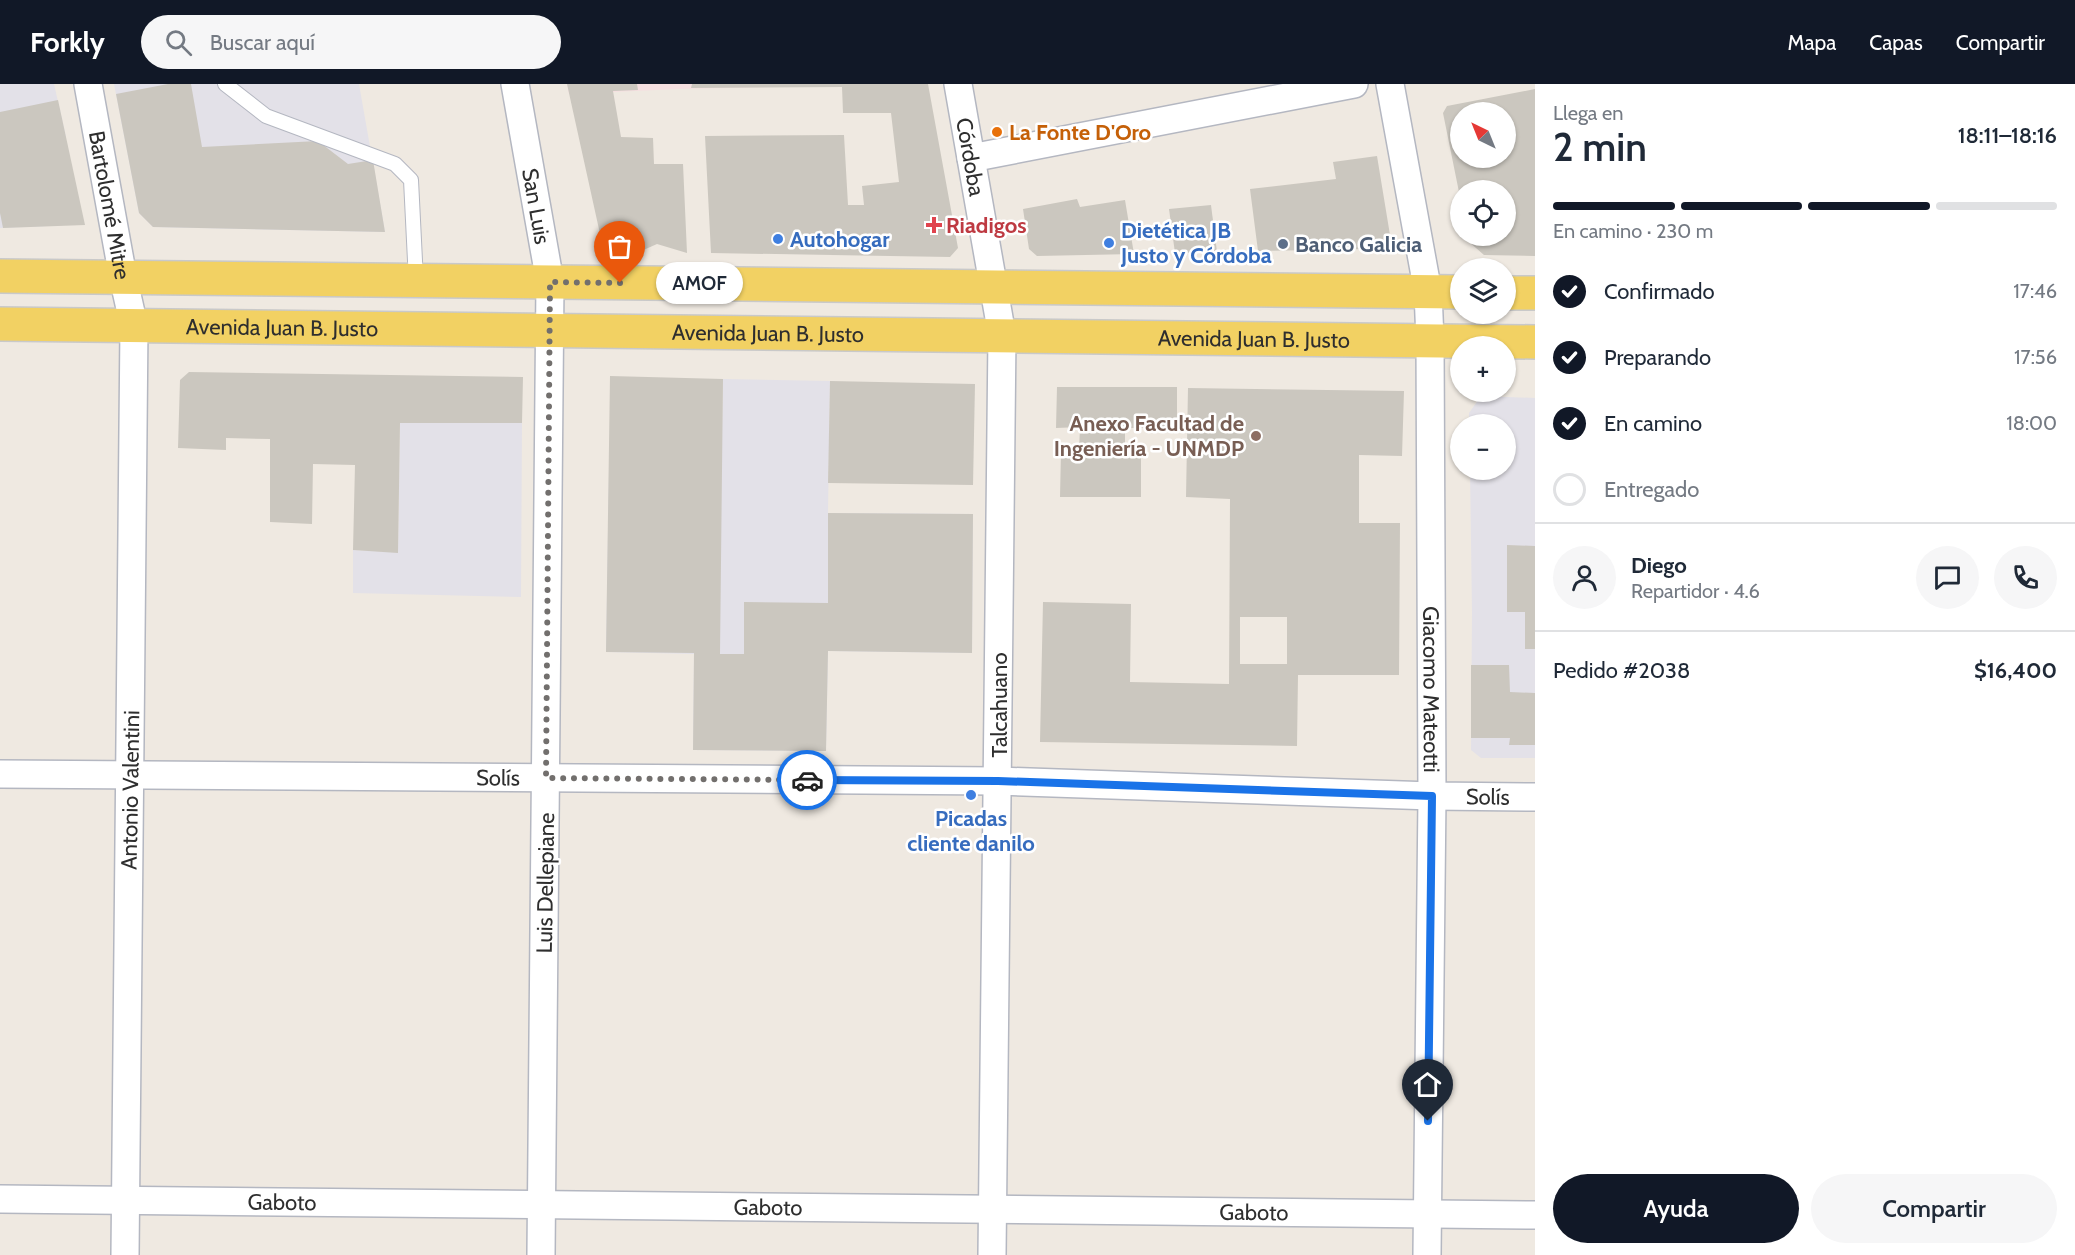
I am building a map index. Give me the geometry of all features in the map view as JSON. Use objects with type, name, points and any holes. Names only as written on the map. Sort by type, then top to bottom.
[{"type":"main road","points":[[0,276],[1450,292]]},
{"type":"main road","points":[[1516,293],[1535,293]]},
{"type":"main road","name":"Avenida Juan B. Justo","points":[[0,324],[1535,342]]},
{"type":"street","name":"San Luis","points":[[515,84],[550,282],[549,330]]},
{"type":"street","name":"Córdoba","points":[[958,84],[1002,335]]},
{"type":"street","points":[[971,158],[1354,84]]},
{"type":"street","name":"Giacomo Mateotti","points":[[1390,84],[1428,292],[1430,340],[1432,796],[1427,1255]]},
{"type":"street","name":"Bartolomé Mitre","points":[[92,85],[123,277],[134,326]]},
{"type":"street","name":"Antonio Valentini","points":[[125,1255],[134,326]]},
{"type":"street","name":"Luis Dellepiane","points":[[541,1255],[549,330]]},
{"type":"street","name":"Talcahuano","points":[[992,1255],[1002,335]]},
{"type":"street","name":"Solís","points":[[0,774],[998,781],[1432,796],[1535,797]]},
{"type":"street","name":"Gaboto","points":[[0,1199],[1535,1215]]},
{"type":"lane","points":[[225,84],[266,116],[395,164],[411,180],[416,280]]},
{"type":"shaded area","points":[[0,84],[54,84],[66,137],[47,226],[0,228]]},
{"type":"shaded area","points":[[114,84],[359,84],[385,232],[153,227],[139,213]]},
{"type":"shaded area","points":[[567,84],[923,84],[679,89],[569,94]]},
{"type":"shaded area","points":[[723,379],[830,381],[828,513],[973,514],[972,653],[828,651],[826,751],[693,750],[694,654],[606,652],[609,472],[721,473]]},
{"type":"shaded area","points":[[1516,397],[1535,398],[1535,758],[1481,758],[1471,750],[1470,480],[1516,480],[1516,414],[1469,413],[1477,402],[1516,402]]},
{"type":"shaded area","points":[[400,423],[522,423],[521,597],[353,593],[353,550],[398,552]]},
{"type":"building","points":[[168,84],[191,84],[202,147],[318,141],[348,164],[373,160],[385,232],[153,227],[139,213],[116,94]]},
{"type":"building","points":[[567,84],[637,84],[638,90],[613,91],[621,137],[653,138],[654,164],[683,164],[687,253],[657,244],[639,252],[604,252]]},
{"type":"building","points":[[692,84],[928,84],[958,248],[950,257],[711,253],[705,136],[844,135],[848,205],[864,205],[862,186],[899,182],[891,113],[843,113],[842,87],[691,88]]},
{"type":"building","points":[[1535,89],[1535,256],[1484,255],[1474,246],[1516,246],[1516,180],[1457,180],[1454,168],[1516,168],[1516,102],[1468,102]]},
{"type":"building","points":[[58,100],[85,225],[3,228],[0,213],[0,112]]},
{"type":"building","points":[[1450,105],[1450,148],[1443,113],[1447,106]]},
{"type":"building","points":[[1377,156],[1390,235],[1385,245],[1372,249],[1258,251],[1250,189],[1336,179],[1333,162]]},
{"type":"building","points":[[1077,199],[1080,207],[1125,200],[1134,254],[1037,256],[1029,249],[1023,209]]},
{"type":"building","points":[[1211,205],[1217,252],[1175,253],[1169,209]]},
{"type":"building","points":[[189,372],[523,377],[522,423],[400,423],[398,553],[353,550],[355,465],[313,464],[312,524],[270,522],[270,439],[226,438],[226,450],[178,448],[180,380]]},
{"type":"building","points":[[610,376],[723,379],[720,654],[744,654],[744,602],[828,603],[828,513],[973,514],[972,653],[828,651],[826,751],[693,750],[694,653],[606,652]]},
{"type":"building","points":[[830,381],[975,384],[973,485],[828,483]]},
{"type":"building","points":[[1057,387],[1177,387],[1177,428],[1125,428],[1125,451],[1141,452],[1141,497],[1060,497],[1061,451],[1079,451],[1080,427],[1056,428]]},
{"type":"building","points":[[1188,388],[1404,391],[1402,456],[1359,455],[1359,523],[1400,523],[1399,675],[1298,675],[1297,746],[1040,742],[1043,602],[1131,604],[1130,682],[1229,684],[1230,499],[1186,497]],"holes":[[[1240,617],[1287,617],[1287,664],[1240,664]]]},
{"type":"building","points":[[1507,545],[1535,546],[1535,649],[1525,649],[1525,612],[1507,612]]},
{"type":"building","points":[[1471,665],[1509,665],[1510,692],[1535,693],[1535,745],[1509,745],[1510,738],[1471,738]]},
{"type":"way so far","points":[[620,283],[550,282],[546,778],[807,780]]},
{"type":"place","name":"La Fonte D'Oro","points":[[997,132]]},
{"type":"place","name":"Riadigos","points":[[934,225]]},
{"type":"place","name":"Autohogar","points":[[778,239]]},
{"type":"place","name":"Dietética JB Justo y Córdoba","points":[[1109,243]]},
{"type":"place","name":"Banco Galicia","points":[[1283,244]]},
{"type":"place","name":"AMOF","points":[[620,283]]},
{"type":"place","name":"Anexo Facultad de Ingeniería - UNMDP","points":[[1256,436]]},
{"type":"place","name":"Picadas cliente danilo","points":[[971,795]]},
{"type":"route","points":[[807,780],[998,781],[1432,796],[1428,1121]]}]
